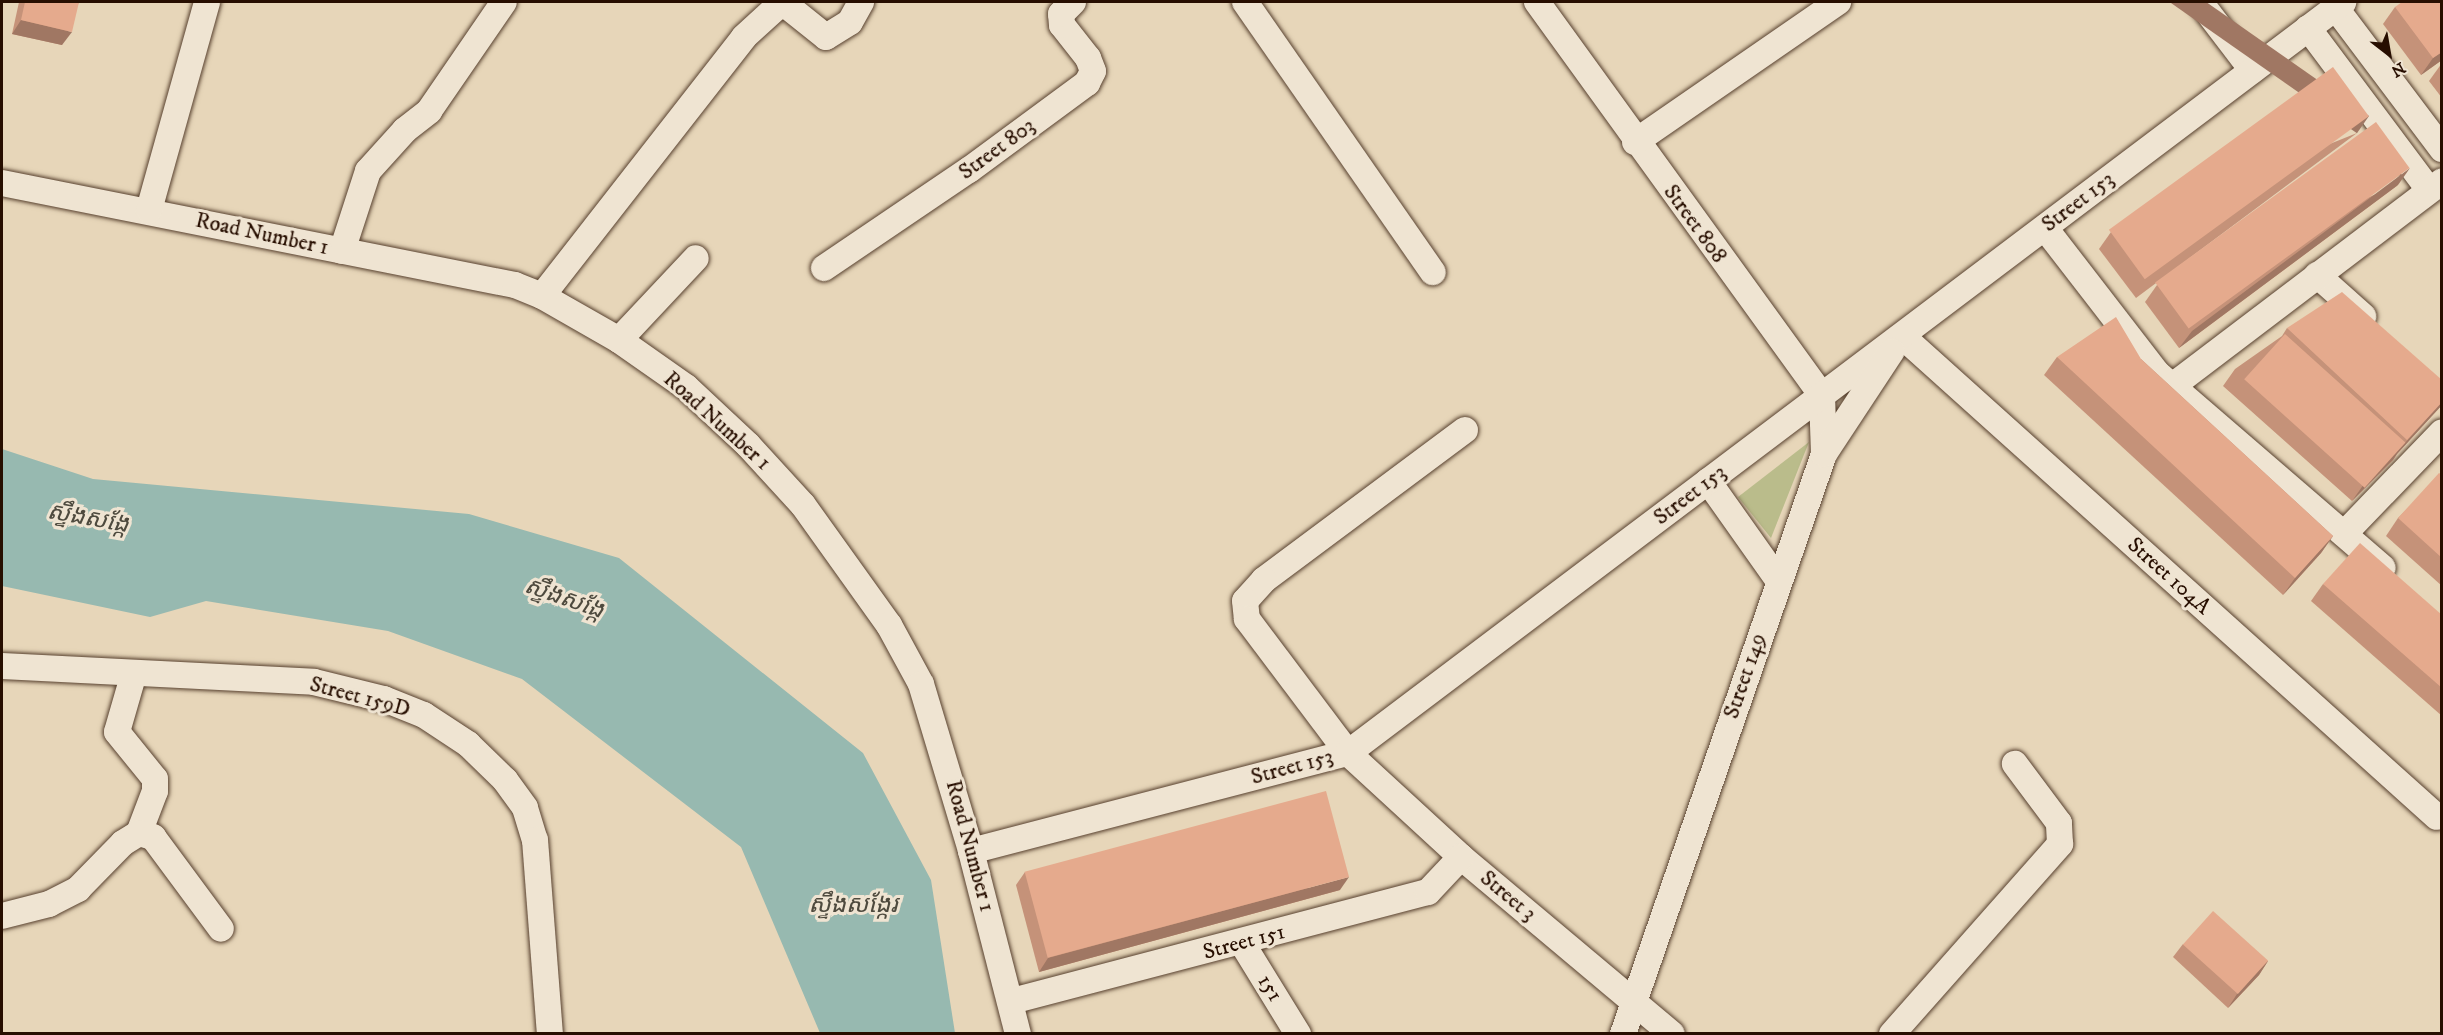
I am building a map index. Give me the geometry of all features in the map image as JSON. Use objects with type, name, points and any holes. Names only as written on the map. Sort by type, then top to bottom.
[{"type":"street","points":[[149,210],[207,2]]},
{"type":"street","points":[[342,251],[368,171],[405,130],[429,111],[504,2]]},
{"type":"street","points":[[542,296],[715,72],[768,15],[786,5],[826,37],[850,22],[861,2]]},
{"type":"street","name":"Street 803","points":[[824,268],[969,170],[1087,83],[1093,71],[1088,58],[1062,25],[1061,14],[1073,2]]},
{"type":"street","points":[[1245,2],[1433,272]]},
{"type":"street","name":"Street 808","points":[[1537,2],[1635,142],[1822,396]]},
{"type":"street","points":[[1635,142],[1838,2]]},
{"type":"street","points":[[2199,2],[2252,70]]},
{"type":"street","points":[[2339,4],[2442,149]]},
{"type":"street","name":"Street 153","points":[[971,851],[1348,753],[2339,4]]},
{"type":"street","points":[[2171,387],[2435,185],[2308,28]]},
{"type":"street","name":"Road Number 1","points":[[2,183],[149,210],[515,285],[542,296],[619,340],[686,387],[748,445],[803,505],[853,572],[889,626],[921,684],[971,851],[1012,1001],[1018,1034]]},
{"type":"street","points":[[2045,228],[2171,387],[2406,588]]},
{"type":"street","points":[[619,340],[696,258]]},
{"type":"street","points":[[2317,275],[2379,331]]},
{"type":"street","name":"Street 149","points":[[1623,1034],[1778,580],[1824,454],[1902,336]]},
{"type":"street","name":"Street 104A","points":[[1902,336],[2437,817]]},
{"type":"street","points":[[1822,396],[1824,454]]},
{"type":"street","name":"Street 3","points":[[1465,430],[1264,580],[1245,601],[1247,619],[1348,753],[1461,857],[1672,1034]]},
{"type":"street","points":[[2344,534],[2442,432]]},
{"type":"street","points":[[1708,481],[1778,580]]},
{"type":"street","name":"Street 159D","points":[[2,666],[326,684],[424,715],[468,744],[512,789],[525,808],[535,840],[550,1034]]},
{"type":"street","points":[[2,916],[50,904],[78,889],[123,843],[140,833],[155,791],[155,779],[117,732],[134,673]]},
{"type":"street","points":[[1892,1034],[2060,844],[2059,824],[2014,764]]},
{"type":"street","points":[[140,833],[153,837],[221,929]]},
{"type":"street","name":"Street 151","points":[[1012,1001],[1242,943],[1428,892],[1461,857]]},
{"type":"street","name":"151","points":[[1242,943],[1298,1034]]},
{"type":"green space","points":[[1809,442],[1771,538],[1738,497]]},
{"type":"water","name":"ស្ទឹងសង្កែរ","points":[[2,449],[93,479],[469,514],[619,558],[863,753],[931,880],[955,1033],[820,1033],[741,847],[522,679],[388,631],[206,601],[150,617],[2,586]]},
{"type":"building","points":[[25,2],[79,2],[72,32],[21,20]]},
{"type":"building","points":[[2402,2],[2442,2],[2442,52],[2433,58],[2395,7]]},
{"type":"building","points":[[2333,67],[2369,116],[2145,279],[2109,230]]},
{"type":"building","points":[[2376,122],[2410,168],[2189,329],[2155,282]]},
{"type":"building","points":[[2342,292],[2442,380],[2442,402],[2407,440],[2287,328]]},
{"type":"building","points":[[2116,317],[2141,359],[2333,536],[2295,578],[2057,357]]},
{"type":"building","points":[[2285,334],[2405,442],[2365,488],[2244,379]]},
{"type":"building","points":[[2439,473],[2442,475],[2442,558],[2398,518]]},
{"type":"building","points":[[2360,543],[2442,615],[2442,688],[2323,584]]},
{"type":"building","points":[[1326,791],[1349,877],[1048,958],[1025,872]]},
{"type":"building","points":[[2213,911],[2268,961],[2238,994],[2183,944]]},
{"type":"water label","name":"ស្ទឹងសង្កែ","points":[[88,519]]},
{"type":"water label","name":"ស្ទឹងសង្កែ","points":[[564,599]]}]
